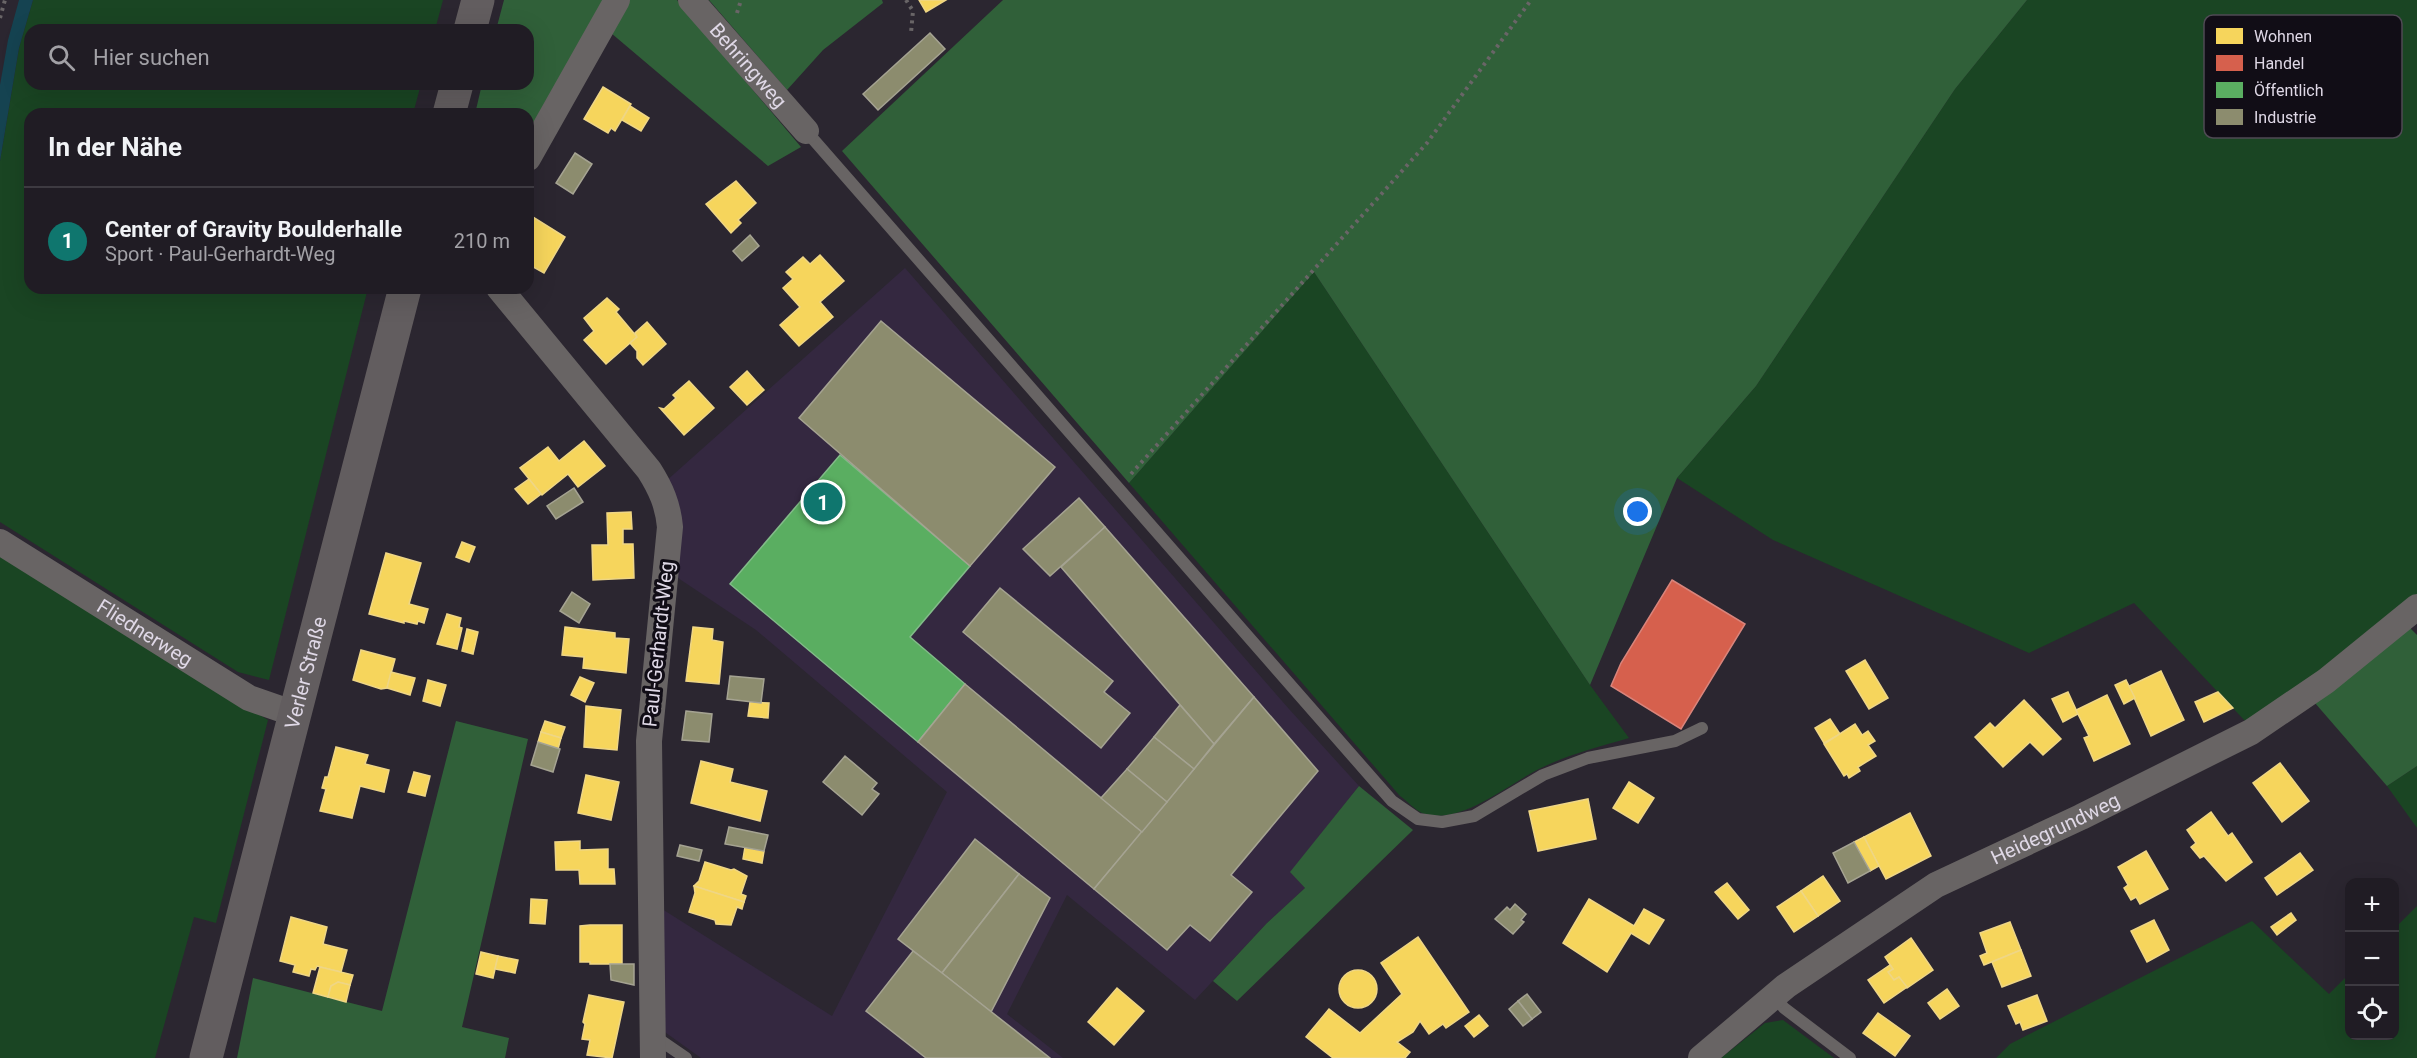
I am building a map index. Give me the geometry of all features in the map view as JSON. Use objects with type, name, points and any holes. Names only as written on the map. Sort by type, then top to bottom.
[{"type":"main road","points":[[472,24],[478,0]]},
{"type":"main road","points":[[451,108],[455,90]]},
{"type":"main road","name":"Verler Straße","points":[[206,1058],[403,294]]},
{"type":"street","points":[[534,148],[617,0]]},
{"type":"street","name":"Behringweg","points":[[691,0],[806,131]]},
{"type":"street","name":"Paul-Gerhardt-Weg","points":[[504,294],[649,470],[662,490],[668,509],[670,527],[649,741],[653,1046]]},
{"type":"street","name":"Fliednerweg","points":[[0,542],[249,698],[295,714]]},
{"type":"street","name":"Heidegrundweg","points":[[1701,1058],[1774,996],[1936,885],[2081,817],[2251,732],[2326,681],[2417,607]]},
{"type":"lane","points":[[806,131],[1392,801],[1418,819],[1442,822],[1474,816],[1543,775],[1588,758],[1675,741],[1702,728]]},
{"type":"lane","points":[[1774,996],[1784,1008],[1850,1058]]},
{"type":"lane","points":[[653,1046],[686,1058]]},
{"type":"path","points":[[0,18],[5,0]]},
{"type":"path","points":[[906,0],[913,11],[911,33]]},
{"type":"path","points":[[1118,488],[1427,143],[1532,0]]},
{"type":"shaded area","points":[[905,268],[1289,709],[1359,786],[1291,872],[1305,888],[1267,923],[1195,1000],[1067,895],[1007,1014],[1063,1058],[701,1058],[662,1030],[662,909],[832,1016],[947,792],[756,630],[675,576],[665,482]]},
{"type":"green space","points":[[33,0],[443,0],[437,24],[26,24]]},
{"type":"green space","points":[[504,0],[677,0],[801,147],[768,166],[611,33],[534,136],[534,108],[476,108],[481,90],[534,90],[534,24],[498,24]]},
{"type":"green space","points":[[709,0],[882,0],[883,3],[823,50],[787,90]]},
{"type":"green space","points":[[1003,0],[2027,0],[1955,89],[1756,386],[1677,478],[1590,685],[1314,272],[1129,483],[842,151]]},
{"type":"green space","points":[[2027,0],[2417,0],[2417,594],[2319,672],[2246,722],[2134,603],[2029,653],[1773,540],[1677,478],[1756,386],[1955,89]]},
{"type":"green space","points":[[24,31],[24,90],[419,90],[415,108],[24,108],[24,294],[366,294],[269,680],[238,672],[0,522],[0,161],[19,48]]},
{"type":"green space","points":[[1314,272],[1590,685],[1629,738],[1552,763],[1468,809],[1437,816],[1422,813],[1400,796],[1129,483]]},
{"type":"green space","points":[[0,554],[268,720],[216,923],[194,917],[155,1058],[0,1058]]},
{"type":"green space","points":[[2409,627],[2417,635],[2417,766],[2387,786],[2315,703]]},
{"type":"green space","points":[[456,721],[528,739],[462,1027],[509,1038],[505,1058],[237,1058],[253,978],[382,1011]]},
{"type":"green space","points":[[2417,766],[2417,828],[2387,786]]},
{"type":"green space","points":[[1359,786],[1413,830],[1237,1001],[1213,981],[1267,923],[1305,888],[1290,872]]},
{"type":"green space","points":[[2417,906],[2417,1058],[1996,1058],[2010,1044],[2252,921],[2329,994],[2345,978],[2345,1040],[2399,1040],[2399,924]]},
{"type":"green space","points":[[1783,1020],[1834,1058],[1721,1058],[1765,1023]]},
{"type":"water","points":[[19,0],[33,0],[26,24],[24,24],[19,48],[0,161],[0,85],[8,40]]},
{"type":"building: Wohnen","points":[[919,0],[946,0],[926,12]]},
{"type":"building: Wohnen","points":[[603,87],[631,104],[615,131],[611,128],[608,133],[584,119]]},
{"type":"building: Wohnen","points":[[630,106],[649,118],[641,131],[622,120]]},
{"type":"building: Wohnen","points":[[736,181],[756,203],[738,220],[741,223],[731,233],[706,204]]},
{"type":"building: Wohnen","points":[[534,218],[565,237],[544,273],[534,267]]},
{"type":"building: Wohnen","points":[[820,255],[844,281],[820,302],[833,317],[799,346],[780,325],[800,307],[783,288],[793,279],[786,272],[803,257],[810,264]]},
{"type":"building: Wohnen","points":[[607,298],[619,309],[616,312],[637,337],[606,364],[584,340],[594,331],[584,318]]},
{"type":"building: Wohnen","points":[[647,322],[666,344],[643,365],[637,358],[637,351],[630,343],[637,337],[635,333]]},
{"type":"building: Wohnen","points":[[747,371],[764,390],[747,405],[730,387]]},
{"type":"building: Wohnen","points":[[689,381],[714,408],[684,435],[660,408],[664,409],[676,398],[673,395]]},
{"type":"building: Wohnen","points":[[584,441],[605,466],[578,487],[568,474],[542,495],[520,468],[548,447],[559,461]]},
{"type":"building: Wohnen","points":[[529,479],[541,494],[528,504],[515,489]]},
{"type":"building: Wohnen","points":[[631,512],[632,529],[623,529],[623,544],[633,544],[634,578],[593,580],[592,545],[608,545],[607,513]]},
{"type":"building: Wohnen","points":[[462,542],[475,547],[469,562],[456,557]]},
{"type":"building: Wohnen","points":[[386,553],[421,563],[409,604],[428,609],[424,623],[404,621],[404,623],[369,614]]},
{"type":"building: Wohnen","points":[[447,614],[461,618],[459,627],[462,628],[457,649],[437,644]]},
{"type":"building: Wohnen","points":[[565,627],[615,633],[615,638],[629,639],[626,673],[583,668],[584,657],[562,655]]},
{"type":"building: Wohnen","points":[[693,627],[713,629],[712,640],[723,642],[719,684],[686,681]]},
{"type":"building: Wohnen","points":[[467,629],[478,632],[473,654],[462,651]]},
{"type":"building: Wohnen","points":[[361,650],[395,659],[387,688],[381,689],[353,680]]},
{"type":"building: Wohnen","points":[[1865,660],[1888,698],[1869,709],[1846,671]]},
{"type":"building: Wohnen","points":[[2161,671],[2184,720],[2151,736],[2129,686]]},
{"type":"building: Wohnen","points":[[391,672],[415,678],[410,695],[387,688]]},
{"type":"building: Wohnen","points":[[580,677],[594,683],[585,702],[571,695]]},
{"type":"building: Wohnen","points":[[428,680],[446,685],[440,706],[423,701]]},
{"type":"building: Wohnen","points":[[2126,680],[2135,698],[2124,704],[2115,685]]},
{"type":"building: Wohnen","points":[[2068,692],[2078,714],[2063,722],[2052,699]]},
{"type":"building: Wohnen","points":[[2218,692],[2233,708],[2204,722],[2195,702]]},
{"type":"building: Wohnen","points":[[2107,695],[2130,744],[2094,761],[2084,738],[2089,736],[2076,710]]},
{"type":"building: Wohnen","points":[[2024,700],[2061,739],[2043,755],[2030,742],[2003,767],[1975,737],[1990,723],[1995,728]]},
{"type":"building: Wohnen","points":[[750,702],[769,703],[768,718],[748,716]]},
{"type":"building: Wohnen","points":[[586,706],[621,710],[617,750],[584,747]]},
{"type":"building: Wohnen","points":[[1830,719],[1840,734],[1824,743],[1815,728]]},
{"type":"building: Wohnen","points":[[545,721],[565,727],[561,738],[541,732]]},
{"type":"building: Wohnen","points":[[1855,724],[1862,735],[1868,731],[1875,741],[1868,745],[1876,756],[1858,767],[1860,771],[1849,778],[1847,774],[1844,776],[1824,744]]},
{"type":"building: Wohnen","points":[[541,732],[561,738],[558,749],[538,742]]},
{"type":"building: Wohnen","points":[[336,747],[368,755],[365,764],[389,770],[384,792],[360,786],[352,818],[320,811],[326,789],[322,788],[325,777],[328,777]]},
{"type":"building: Wohnen","points":[[701,761],[733,769],[730,782],[767,791],[760,821],[691,803]]},
{"type":"building: Wohnen","points":[[2280,763],[2309,801],[2282,822],[2253,783]]},
{"type":"building: Wohnen","points":[[414,772],[430,776],[425,796],[408,792]]},
{"type":"building: Wohnen","points":[[586,775],[619,782],[611,820],[578,813]]},
{"type":"building: Wohnen","points":[[1629,782],[1654,798],[1638,823],[1613,808]]},
{"type":"building: Wohnen","points":[[1588,799],[1596,839],[1538,851],[1529,811]]},
{"type":"building: Wohnen","points":[[2211,812],[2228,836],[2232,833],[2252,862],[2226,881],[2204,856],[2200,858],[2191,847],[2196,843],[2187,830]]},
{"type":"building: Wohnen","points":[[1910,813],[1931,856],[1886,879],[1864,837]]},
{"type":"building: Wohnen","points":[[1864,837],[1879,866],[1870,871],[1854,842]]},
{"type":"building: Wohnen","points":[[580,841],[580,850],[608,849],[608,869],[614,869],[615,884],[580,884],[579,870],[556,870],[555,842]]},
{"type":"building: Wohnen","points":[[745,847],[764,851],[762,863],[743,859]]},
{"type":"building: Wohnen","points":[[2146,851],[2168,889],[2140,904],[2136,897],[2131,900],[2124,888],[2128,885],[2118,867]]},
{"type":"building: Wohnen","points":[[2300,853],[2313,870],[2277,895],[2265,878]]},
{"type":"building: Wohnen","points":[[705,862],[734,869],[747,876],[741,894],[746,896],[744,902],[694,886],[699,881]]},
{"type":"building: Wohnen","points":[[1823,876],[1840,901],[1818,916],[1801,891]]},
{"type":"building: Wohnen","points":[[1727,883],[1749,910],[1738,919],[1715,892]]},
{"type":"building: Wohnen","points":[[694,886],[744,902],[742,909],[737,907],[731,925],[716,924],[715,920],[689,912],[695,893]]},
{"type":"building: Wohnen","points":[[1801,891],[1818,916],[1794,932],[1777,907]]},
{"type":"building: Wohnen","points":[[531,899],[547,900],[545,924],[530,923]]},
{"type":"building: Wohnen","points":[[1589,899],[1634,926],[1644,909],[1664,920],[1649,944],[1631,933],[1607,972],[1563,943]]},
{"type":"building: Wohnen","points":[[2291,913],[2296,920],[2277,935],[2271,927]]},
{"type":"building: Wohnen","points":[[291,917],[327,927],[323,944],[347,950],[341,972],[317,966],[315,970],[311,969],[309,976],[293,972],[295,965],[280,961]]},
{"type":"building: Wohnen","points":[[2154,920],[2169,950],[2147,962],[2131,931]]},
{"type":"building: Wohnen","points":[[2010,922],[2021,950],[1984,965],[1980,956],[1987,953],[1980,933]]},
{"type":"building: Wohnen","points":[[622,925],[622,964],[580,962],[580,926]]},
{"type":"building: Wohnen","points":[[1418,937],[1469,1012],[1446,1028],[1443,1024],[1429,1034],[1420,1021],[1413,1032],[1397,1042],[1410,1052],[1405,1058],[1333,1058],[1306,1037],[1329,1009],[1360,1033],[1402,994],[1381,963]]},
{"type":"building: Wohnen","points":[[1911,938],[1933,970],[1907,988],[1899,977],[1894,980],[1888,972],[1893,969],[1885,957]]},
{"type":"building: Wohnen","points":[[2021,950],[2031,976],[2002,987],[1992,962]]},
{"type":"building: Wohnen","points":[[481,952],[498,956],[493,978],[476,974]]},
{"type":"building: Wohnen","points":[[498,956],[518,960],[515,973],[495,969]]},
{"type":"building: Wohnen","points":[[1890,965],[1893,969],[1888,972],[1894,980],[1899,977],[1907,987],[1884,1003],[1868,980]]},
{"type":"building: Wohnen","points":[[320,967],[353,975],[350,985],[338,982],[331,986],[328,997],[313,993]]},
{"type":"building: Wohnen","points":[[1358,970],[1371,976],[1377,989],[1371,1002],[1358,1008],[1345,1002],[1339,989],[1345,976]]},
{"type":"building: Wohnen","points":[[338,982],[350,985],[346,1002],[328,997],[331,986]]},
{"type":"building: Wohnen","points":[[1117,988],[1144,1011],[1114,1045],[1088,1022]]},
{"type":"building: Wohnen","points":[[1947,989],[1959,1006],[1940,1019],[1928,1003]]},
{"type":"building: Wohnen","points":[[589,995],[624,1002],[612,1058],[587,1055],[590,1040],[582,1039]]},
{"type":"building: Wohnen","points":[[2037,995],[2047,1021],[2023,1030],[2020,1022],[2016,1024],[2008,1006]]},
{"type":"building: Wohnen","points":[[1878,1013],[1910,1036],[1895,1056],[1863,1033]]},
{"type":"building: Wohnen","points":[[1479,1015],[1488,1026],[1474,1037],[1465,1026]]},
{"type":"building: Handel","points":[[1672,580],[1745,624],[1681,729],[1611,686],[1621,663]]},
{"type":"building: Öffentlich","points":[[840,455],[970,566],[910,637],[965,684],[918,742],[730,584]]},
{"type":"building: Industrie","points":[[930,33],[945,49],[878,110],[863,94]]},
{"type":"building: Industrie","points":[[575,153],[592,164],[573,194],[556,183]]},
{"type":"building: Industrie","points":[[750,235],[759,246],[742,261],[733,251]]},
{"type":"building: Industrie","points":[[881,321],[1055,467],[970,566],[799,418]]},
{"type":"building: Industrie","points":[[574,488],[583,502],[556,519],[547,506]]},
{"type":"building: Industrie","points":[[1079,498],[1105,527],[1050,576],[1023,549]]},
{"type":"building: Industrie","points":[[1105,527],[1254,697],[1214,744],[1061,567]]},
{"type":"building: Industrie","points":[[1000,588],[1113,681],[1104,692],[1130,713],[1101,748],[963,632]]},
{"type":"building: Industrie","points":[[572,592],[590,604],[579,623],[560,611]]},
{"type":"building: Industrie","points":[[730,676],[764,679],[761,703],[727,699]]},
{"type":"building: Industrie","points":[[965,684],[1142,832],[1094,889],[918,742]]},
{"type":"building: Industrie","points":[[1254,697],[1318,771],[1231,875],[1252,892],[1210,941],[1190,925],[1167,950],[1094,889]]},
{"type":"building: Industrie","points":[[1180,705],[1214,744],[1194,769],[1154,737]]},
{"type":"building: Industrie","points":[[686,711],[712,714],[709,742],[682,740]]},
{"type":"building: Industrie","points":[[1154,737],[1194,769],[1167,802],[1127,769]]},
{"type":"building: Industrie","points":[[538,742],[560,749],[553,772],[531,765]]},
{"type":"building: Industrie","points":[[845,756],[877,783],[872,789],[879,794],[862,815],[823,782]]},
{"type":"building: Industrie","points":[[1127,769],[1167,802],[1142,832],[1101,798]]},
{"type":"building: Industrie","points":[[729,827],[768,835],[764,851],[725,844]]},
{"type":"building: Industrie","points":[[975,839],[1019,874],[942,973],[898,939]]},
{"type":"building: Industrie","points":[[1854,842],[1870,871],[1848,883],[1833,853]]},
{"type":"building: Industrie","points":[[680,845],[702,850],[699,861],[677,856]]},
{"type":"building: Industrie","points":[[1019,874],[1050,898],[991,1012],[942,973]]},
{"type":"building: Industrie","points":[[1515,904],[1526,914],[1521,920],[1524,922],[1513,934],[1495,919],[1507,907],[1510,910]]},
{"type":"building: Industrie","points":[[913,951],[1050,1058],[926,1058],[866,1011]]},
{"type":"building: Industrie","points":[[610,964],[634,964],[634,985],[611,980]]},
{"type":"building: Industrie","points":[[1527,994],[1541,1012],[1532,1019],[1518,1001]]},
{"type":"building: Industrie","points":[[1518,1001],[1532,1019],[1523,1026],[1509,1009]]},
{"type":"place","name":"Center of Gravity Boulderhalle","points":[[823,502]]}]
